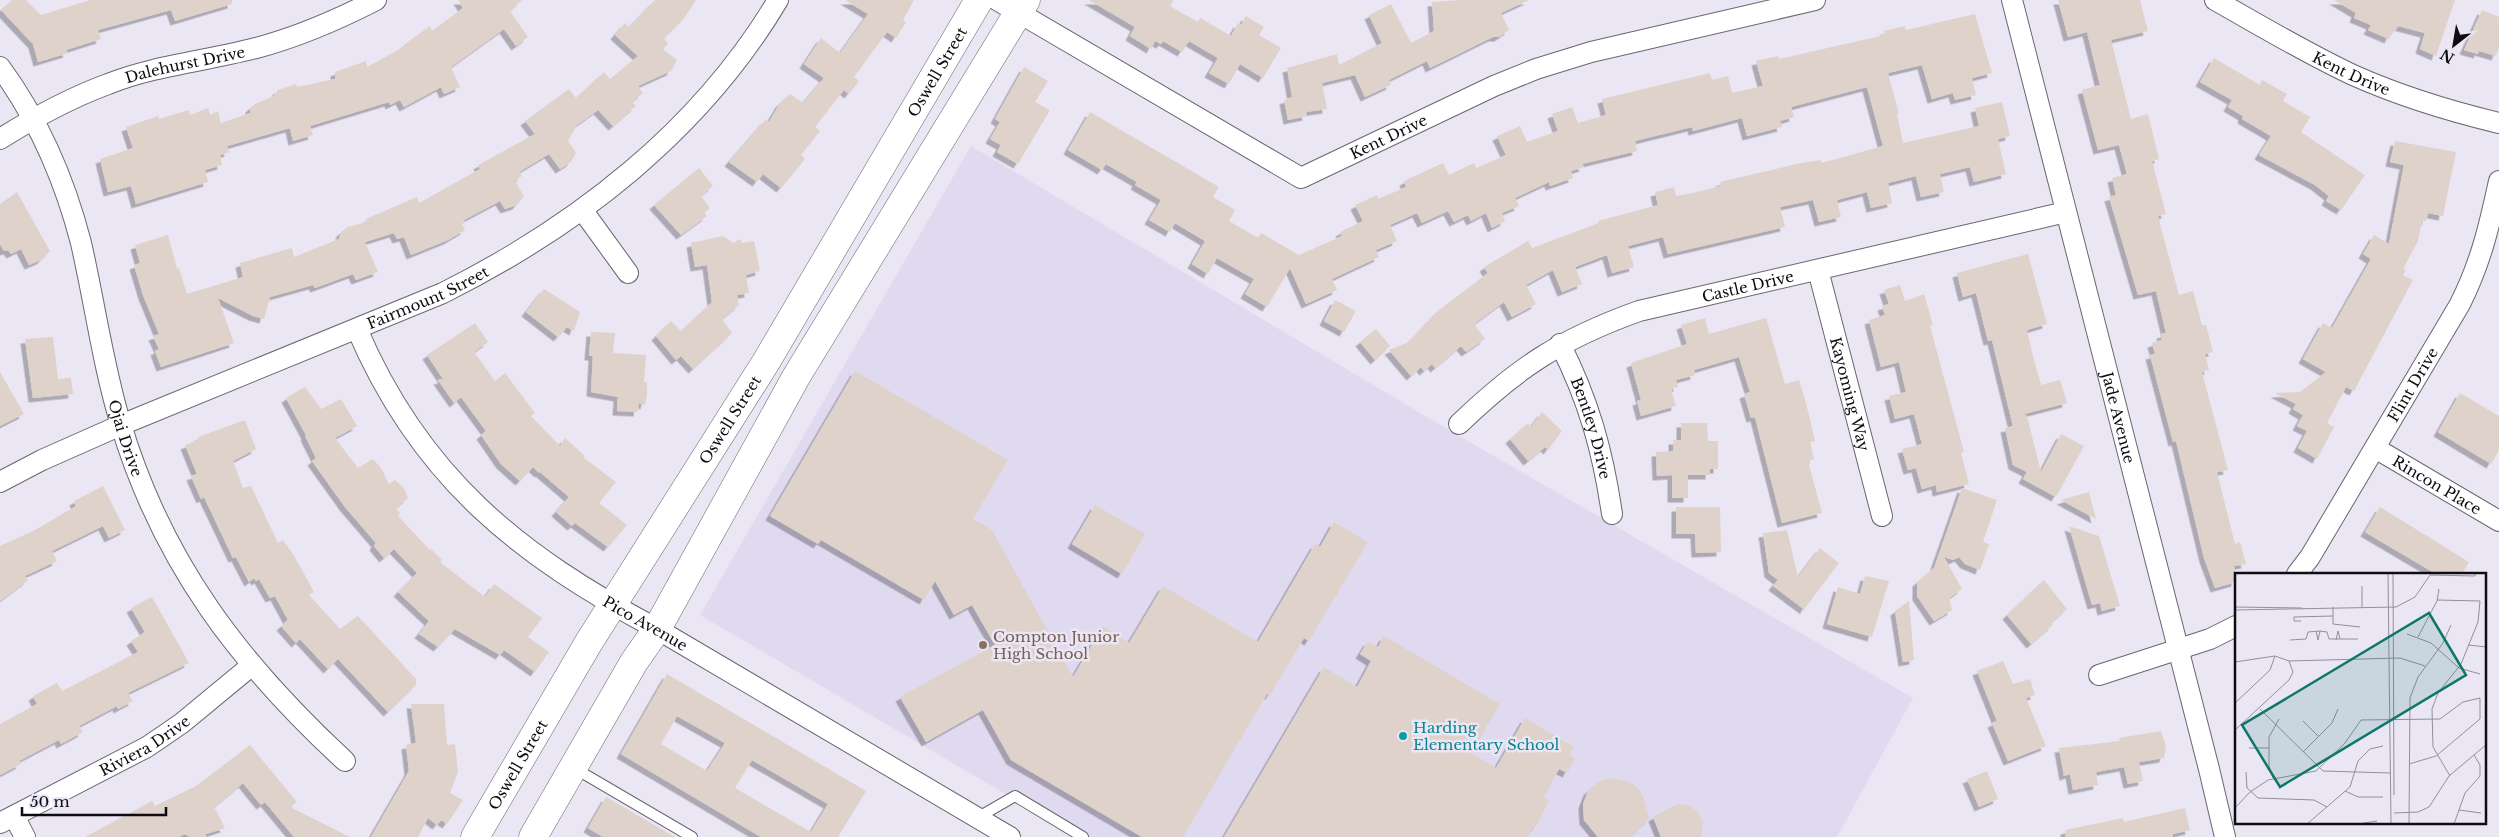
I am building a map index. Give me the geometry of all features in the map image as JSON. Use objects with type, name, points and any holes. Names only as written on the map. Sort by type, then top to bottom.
[{"type":"main road","name":"Oswell Street","points":[[475,837],[613,605],[766,362],[979,0]]},
{"type":"main road","points":[[533,837],[634,662],[657,629],[796,377],[1014,4]]},
{"type":"street","name":"Dalehurst Drive","points":[[0,139],[32,119],[109,83],[153,70],[256,48],[300,34],[376,0]]},
{"type":"street","name":"Fairmount Street","points":[[0,482],[42,460],[121,425],[443,293],[491,269],[538,242],[582,211],[655,150],[693,111],[737,60],[778,0]]},
{"type":"street","name":"Kent Drive","points":[[1014,4],[1301,178],[1494,86],[1536,69],[1590,52],[1815,0]]},
{"type":"street","name":"Jade Avenue","points":[[2012,0],[2179,650],[2225,837]]},
{"type":"street","name":"Kent Drive","points":[[2215,0],[2289,43],[2354,75],[2405,96],[2499,123]]},
{"type":"street","name":"Ojai Drive","points":[[0,67],[32,119],[64,190],[78,234],[108,378],[121,425],[135,466],[159,522],[187,576],[221,627],[251,666],[297,716],[345,761]]},
{"type":"street","name":"Flint Drive","points":[[2298,573],[2310,557],[2460,304],[2475,274],[2486,243],[2499,181]]},
{"type":"street","points":[[582,211],[628,272]]},
{"type":"street","name":"Castle Drive","points":[[1459,424],[1494,390],[1526,365],[1560,344],[1601,325],[1639,312],[2066,212]]},
{"type":"street","name":"Kayoming Way","points":[[1818,270],[1882,516]]},
{"type":"street","name":"Pico Avenue","points":[[357,329],[386,389],[416,435],[450,478],[482,512],[517,542],[554,569],[613,605],[1010,837]]},
{"type":"street","name":"Bentley Drive","points":[[1560,344],[1577,378],[1593,420],[1605,465],[1612,514]]},
{"type":"street","name":"Rincon Place","points":[[2375,448],[2499,521]]},
{"type":"street","points":[[2099,675],[2210,639],[2235,626]]},
{"type":"street","name":"Riviera Drive","points":[[7,819],[147,747],[182,723],[251,666]]},
{"type":"street","points":[[7,819],[25,837]]},
{"type":"lane","points":[[573,768],[692,837]]},
{"type":"lane","points":[[978,818],[1015,796],[1083,837]]},
{"type":"shaded area","points":[[971,146],[1454,433],[1913,698],[1837,837],[1079,837],[700,615]]},
{"type":"building","points":[[12,0],[26,0],[41,15],[90,0],[232,0],[232,4],[175,21],[171,10],[98,30],[101,39],[66,50],[68,53],[38,62],[33,44],[1,10]]},
{"type":"building","points":[[458,0],[522,0],[510,11],[528,37],[516,46],[504,29],[451,67],[460,87],[444,94],[441,87],[404,107],[400,100],[390,105],[389,102],[310,126],[313,135],[293,141],[290,128],[227,146],[229,152],[220,155],[222,165],[205,170],[208,182],[136,204],[131,186],[108,192],[100,159],[133,148],[126,127],[158,116],[159,119],[189,110],[190,115],[208,108],[210,115],[218,111],[221,123],[250,113],[250,108],[274,96],[278,90],[296,84],[297,87],[335,79],[335,72],[366,61],[367,67],[405,46],[405,44],[430,26],[432,31],[463,8]]},
{"type":"building","points":[[655,0],[696,0],[685,17],[664,38],[668,44],[663,49],[677,60],[671,71],[638,86],[643,93],[632,102],[636,106],[613,126],[598,110],[577,125],[568,141],[576,153],[571,162],[560,169],[549,154],[519,172],[522,176],[515,181],[524,196],[517,205],[505,209],[500,201],[464,220],[465,222],[462,224],[465,230],[448,240],[411,255],[404,237],[397,239],[394,233],[365,242],[378,272],[356,280],[353,274],[315,288],[313,285],[270,297],[264,319],[253,316],[218,298],[234,343],[161,367],[155,351],[159,349],[153,336],[159,334],[143,295],[134,265],[140,263],[135,245],[168,235],[177,269],[179,268],[187,294],[243,277],[240,263],[292,248],[294,257],[339,239],[341,232],[348,227],[367,222],[366,219],[417,197],[419,203],[480,169],[478,165],[535,134],[525,121],[569,89],[576,98],[604,72],[610,79],[638,56],[615,35],[625,23],[629,27]]},
{"type":"building","points":[[845,0],[914,0],[903,20],[906,22],[896,38],[887,32],[854,77],[859,81],[849,94],[844,90],[815,127],[820,131],[801,155],[805,159],[781,188],[763,174],[757,182],[729,162],[766,119],[769,122],[780,103],[790,94],[803,103],[824,78],[804,64],[821,38],[840,53],[868,14]]},
{"type":"building","points":[[1089,0],[1174,0],[1170,6],[1198,22],[1200,18],[1231,36],[1238,23],[1241,25],[1246,16],[1264,27],[1259,35],[1281,48],[1263,78],[1240,64],[1229,84],[1209,73],[1218,58],[1189,41],[1182,52],[1163,41],[1161,44],[1155,41],[1151,49],[1130,36],[1135,27]]},
{"type":"building","points":[[1529,0],[1501,13],[1509,30],[1499,37],[1493,37],[1430,68],[1427,61],[1389,80],[1391,85],[1365,97],[1355,75],[1322,83],[1327,109],[1306,112],[1307,116],[1288,120],[1284,100],[1292,97],[1287,68],[1337,54],[1339,65],[1382,43],[1369,15],[1391,4],[1411,43],[1434,31],[1432,2]]},
{"type":"building","points":[[2058,0],[2140,0],[2148,31],[2111,40],[2131,119],[2148,114],[2159,159],[2152,161],[2166,214],[2158,216],[2179,295],[2193,291],[2202,325],[2206,325],[2213,352],[2205,354],[2209,370],[2202,372],[2228,470],[2217,472],[2235,544],[2240,542],[2246,564],[2234,566],[2235,582],[2215,588],[2204,558],[2176,441],[2173,442],[2150,355],[2155,354],[2152,343],[2162,340],[2161,334],[2166,333],[2156,291],[2138,295],[2109,197],[2116,195],[2112,178],[2127,174],[2119,145],[2098,150],[2082,90],[2100,85],[2087,32],[2068,37]]},
{"type":"building","points":[[2334,0],[2455,0],[2436,56],[2420,49],[2425,33],[2398,26],[2395,31],[2393,30],[2389,39],[2368,30],[2371,25],[2354,18],[2356,13]]},
{"type":"building","points":[[2482,10],[2499,17],[2499,47],[2496,56],[2479,51],[2478,54],[2464,50]]},
{"type":"building","points":[[1975,14],[1992,73],[1972,78],[1976,95],[1955,100],[1953,93],[1932,99],[1922,65],[1888,73],[1899,114],[1897,114],[1903,143],[1979,126],[1975,108],[2002,102],[2010,136],[1998,139],[2006,174],[1974,182],[1970,167],[1940,174],[1944,192],[1921,197],[1916,176],[1888,183],[1892,203],[1871,208],[1867,192],[1837,200],[1841,217],[1819,222],[1813,200],[1780,207],[1785,227],[1668,254],[1663,237],[1628,246],[1634,267],[1612,273],[1607,255],[1575,267],[1582,284],[1562,292],[1553,270],[1526,285],[1536,304],[1512,317],[1504,302],[1474,324],[1485,339],[1466,352],[1461,346],[1435,368],[1432,364],[1424,371],[1421,367],[1411,376],[1389,350],[1409,342],[1439,310],[1488,273],[1484,267],[1528,241],[1532,248],[1599,223],[1598,221],[1658,205],[1655,192],[1674,187],[1676,196],[1692,193],[1722,186],[1720,182],[1801,163],[1821,160],[1822,163],[1883,146],[1867,87],[1791,107],[1794,117],[1780,121],[1782,127],[1747,136],[1742,118],[1693,131],[1692,127],[1635,141],[1637,151],[1582,164],[1584,167],[1571,171],[1573,178],[1550,186],[1549,182],[1515,198],[1519,206],[1502,213],[1505,221],[1492,228],[1486,213],[1471,221],[1468,215],[1454,222],[1448,211],[1422,223],[1417,213],[1390,225],[1397,241],[1376,250],[1379,257],[1332,279],[1337,290],[1306,304],[1290,268],[1267,307],[1245,294],[1254,279],[1217,258],[1208,274],[1192,264],[1205,241],[1175,223],[1170,232],[1149,220],[1161,200],[1135,185],[1137,182],[1106,164],[1102,170],[1068,150],[1090,112],[1219,187],[1213,197],[1235,210],[1229,221],[1258,238],[1261,233],[1299,255],[1342,236],[1340,232],[1363,221],[1355,205],[1377,195],[1378,199],[1406,187],[1404,181],[1443,163],[1449,175],[1474,163],[1476,168],[1506,155],[1497,136],[1520,126],[1527,142],[1558,131],[1552,114],[1572,107],[1578,123],[1606,115],[1602,99],[1710,73],[1712,80],[1728,76],[1732,93],[1763,86],[1756,61],[1778,56],[1779,59],[1885,35],[1884,31],[1905,26],[1906,30]]},
{"type":"building","points":[[2214,58],[2260,85],[2262,80],[2287,94],[2283,101],[2310,117],[2301,132],[2365,175],[2341,210],[2326,201],[2329,196],[2315,185],[2259,155],[2271,136],[2242,119],[2243,116],[2228,107],[2232,100],[2200,82]]},
{"type":"building","points":[[1024,67],[1048,81],[1035,102],[1050,110],[1018,164],[997,152],[1001,145],[990,139],[1000,122],[995,119]]},
{"type":"building","points":[[2395,141],[2456,152],[2443,216],[2428,213],[2426,221],[2422,220],[2418,241],[2403,269],[2406,270],[2403,275],[2413,280],[2354,391],[2346,387],[2327,423],[2334,427],[2317,459],[2298,448],[2307,431],[2297,426],[2303,415],[2293,409],[2296,404],[2275,393],[2300,392],[2326,372],[2303,359],[2323,323],[2332,328],[2371,259],[2363,254],[2374,235],[2389,244],[2404,165],[2390,162]]},
{"type":"building","points":[[699,168],[713,186],[701,196],[710,208],[704,213],[707,216],[681,235],[654,205]]},
{"type":"building","points":[[17,192],[50,251],[41,260],[29,265],[21,249],[11,254],[8,250],[4,251],[0,244],[0,204]]},
{"type":"building","points":[[723,236],[733,243],[740,239],[742,243],[754,241],[760,271],[746,275],[749,293],[737,295],[739,305],[722,319],[732,333],[693,369],[681,356],[676,360],[656,336],[671,321],[681,331],[712,302],[707,265],[695,267],[691,243]]},
{"type":"building","points":[[2028,254],[2047,324],[2027,330],[2033,356],[2041,385],[2060,380],[2067,403],[2024,414],[2027,416],[2041,472],[2061,434],[2084,446],[2056,497],[2023,479],[2027,472],[2013,465],[2005,428],[2013,426],[1992,340],[1988,341],[1976,293],[1963,297],[1957,273]]},
{"type":"building","points":[[1900,285],[1905,301],[1924,294],[1933,325],[1930,326],[1964,452],[1961,453],[1969,484],[1937,492],[1936,485],[1922,489],[1916,468],[1908,470],[1902,449],[1922,444],[1914,414],[1895,419],[1889,396],[1906,392],[1899,362],[1881,367],[1869,320],[1885,315],[1882,306],[1889,304],[1884,290]]},
{"type":"building","points":[[544,289],[580,312],[574,331],[567,327],[558,337],[526,312]]},
{"type":"building","points":[[1335,300],[1356,311],[1344,332],[1324,321]]},
{"type":"building","points":[[1705,318],[1709,334],[1766,318],[1785,384],[1799,380],[1806,403],[1815,441],[1810,442],[1814,459],[1808,461],[1822,513],[1782,523],[1755,417],[1751,418],[1744,394],[1750,392],[1739,357],[1694,370],[1695,375],[1676,380],[1678,387],[1671,389],[1676,406],[1641,416],[1637,401],[1641,400],[1631,363],[1687,344],[1681,325]]},
{"type":"building","points":[[475,323],[488,342],[474,352],[495,381],[505,373],[535,413],[531,416],[560,446],[565,438],[585,456],[584,458],[616,482],[599,503],[627,525],[608,547],[575,523],[572,526],[556,512],[569,497],[540,472],[533,467],[520,481],[501,464],[481,435],[486,431],[461,397],[454,403],[438,380],[443,379],[427,355]]},
{"type":"building","points":[[1376,329],[1390,346],[1375,360],[1360,342]]},
{"type":"building","points":[[591,332],[615,333],[613,353],[646,355],[644,382],[647,382],[647,394],[645,405],[639,403],[638,412],[617,411],[618,397],[591,392],[593,356],[589,356]]},
{"type":"building","points":[[53,337],[58,379],[71,378],[73,394],[33,398],[25,339]]},
{"type":"building","points":[[855,371],[1008,460],[973,519],[992,530],[1073,677],[1103,626],[1129,643],[1163,586],[1258,642],[1315,544],[1320,547],[1334,522],[1368,542],[1309,641],[1304,638],[1270,695],[1267,694],[1183,837],[1142,837],[1011,760],[983,710],[926,742],[900,697],[995,645],[972,605],[954,615],[935,581],[924,600],[821,540],[818,544],[770,516]]},
{"type":"building","points":[[0,372],[24,414],[0,426]]},
{"type":"building","points":[[305,387],[321,409],[341,399],[357,426],[335,438],[358,468],[373,459],[381,468],[389,484],[395,480],[404,488],[408,498],[396,508],[400,514],[398,516],[442,560],[440,562],[485,597],[494,584],[542,618],[528,637],[549,652],[535,672],[504,650],[500,655],[455,629],[438,647],[419,634],[429,621],[398,592],[417,573],[394,549],[384,558],[374,546],[376,543],[345,507],[312,461],[316,458],[286,398]]},
{"type":"building","points":[[2460,393],[2499,416],[2499,450],[2491,464],[2438,432]]},
{"type":"building","points":[[1542,412],[1562,431],[1548,450],[1545,447],[1528,461],[1510,439],[1528,423],[1531,427]]},
{"type":"building","points":[[245,420],[256,449],[233,461],[243,488],[251,486],[278,543],[283,540],[293,554],[314,592],[309,595],[340,629],[358,616],[416,679],[416,685],[388,712],[338,659],[328,669],[300,639],[296,643],[281,626],[288,620],[275,596],[270,598],[259,579],[256,581],[254,578],[249,582],[236,557],[233,558],[204,497],[201,499],[191,476],[197,474],[185,445],[199,440],[198,437]]},
{"type":"building","points":[[1681,423],[1707,423],[1708,441],[1718,441],[1718,469],[1710,469],[1710,475],[1688,475],[1688,498],[1672,498],[1672,475],[1657,476],[1656,452],[1673,451],[1673,440],[1681,440]]},
{"type":"building","points":[[103,486],[125,530],[109,538],[103,526],[52,551],[57,561],[25,576],[28,580],[0,601],[0,546],[35,530],[76,506],[74,501]]},
{"type":"building","points":[[1962,488],[1997,500],[1983,542],[1989,544],[1980,570],[1965,564],[1959,557],[1953,560],[1944,557],[1962,589],[1949,598],[1952,610],[1934,621],[1917,596],[1917,582],[1934,568]]},
{"type":"building","points":[[2089,492],[2096,519],[2061,500]]},
{"type":"building","points":[[1095,505],[1145,534],[1122,574],[1072,544]]},
{"type":"building","points":[[1676,507],[1720,507],[1721,552],[1696,553],[1695,534],[1676,534]]},
{"type":"building","points":[[2380,507],[2469,562],[2463,573],[2434,573],[2365,532]]},
{"type":"building","points":[[2069,526],[2099,536],[2120,606],[2102,611],[2100,603],[2092,605]]},
{"type":"building","points":[[1787,530],[1798,577],[1820,548],[1839,563],[1805,610],[1773,586],[1778,580],[1769,573],[1763,533]]},
{"type":"building","points":[[1865,576],[1889,581],[1872,637],[1827,624],[1838,587],[1860,594]]},
{"type":"building","points":[[2044,580],[2067,609],[2051,623],[2053,625],[2031,644],[2007,615]]},
{"type":"building","points":[[152,597],[189,663],[128,693],[133,701],[118,709],[117,706],[79,726],[83,732],[61,744],[59,740],[19,761],[21,764],[0,775],[0,724],[37,704],[33,696],[57,683],[62,691],[138,652],[131,641],[145,632],[131,608]]},
{"type":"building","points":[[1909,601],[1914,660],[1903,662],[1895,611]]},
{"type":"building","points":[[1384,636],[1500,704],[1471,753],[1496,768],[1525,718],[1574,747],[1569,755],[1575,759],[1567,773],[1559,769],[1544,797],[1549,800],[1536,827],[1534,826],[1527,837],[1224,837],[1324,667],[1357,687],[1371,661],[1360,654],[1368,641],[1378,647]]},
{"type":"building","points":[[2003,661],[2013,684],[2030,679],[2035,695],[2026,698],[2046,746],[2008,761],[1992,723],[1997,721],[1977,671]]},
{"type":"building","points":[[667,674],[866,791],[838,837],[761,837],[621,754]],"holes":[[[677,716],[725,743],[707,771],[661,744]],[[752,760],[828,804],[811,832],[735,788]]]},
{"type":"building","points":[[411,704],[444,704],[447,745],[455,744],[458,772],[450,793],[463,800],[447,824],[441,820],[437,825],[428,818],[418,837],[371,837],[409,771],[406,745],[416,743]]},
{"type":"building","points":[[2161,731],[2166,746],[2164,758],[2139,762],[2143,781],[2128,784],[2124,767],[2096,772],[2098,785],[2073,790],[2070,774],[2064,776],[2059,748],[2120,741],[2119,738]]},
{"type":"building","points":[[250,745],[297,802],[290,807],[350,837],[294,837],[265,802],[261,805],[243,783],[214,807],[225,828],[206,834],[206,837],[190,837],[185,834],[179,837],[85,837],[152,801],[155,806],[196,786]]},
{"type":"building","points":[[1987,771],[1998,799],[1979,807],[1967,779]]},
{"type":"building","points":[[1609,778],[1630,782],[1639,789],[1644,799],[1649,819],[1630,837],[1598,837],[1584,820],[1583,804],[1588,791],[1598,782]]},
{"type":"building","points":[[606,797],[675,837],[603,837],[588,828]]},
{"type":"building","points":[[1677,804],[1688,805],[1698,812],[1703,822],[1701,837],[1661,837],[1653,817]]},
{"type":"building","points":[[2185,808],[2190,830],[2173,834],[2173,837],[2066,837],[2065,830],[2123,818],[2124,822]]},
{"type":"place","name":"Compton Junior High School","points":[[983,645]]},
{"type":"place","name":"Harding Elementary School","points":[[1403,736]]}]
